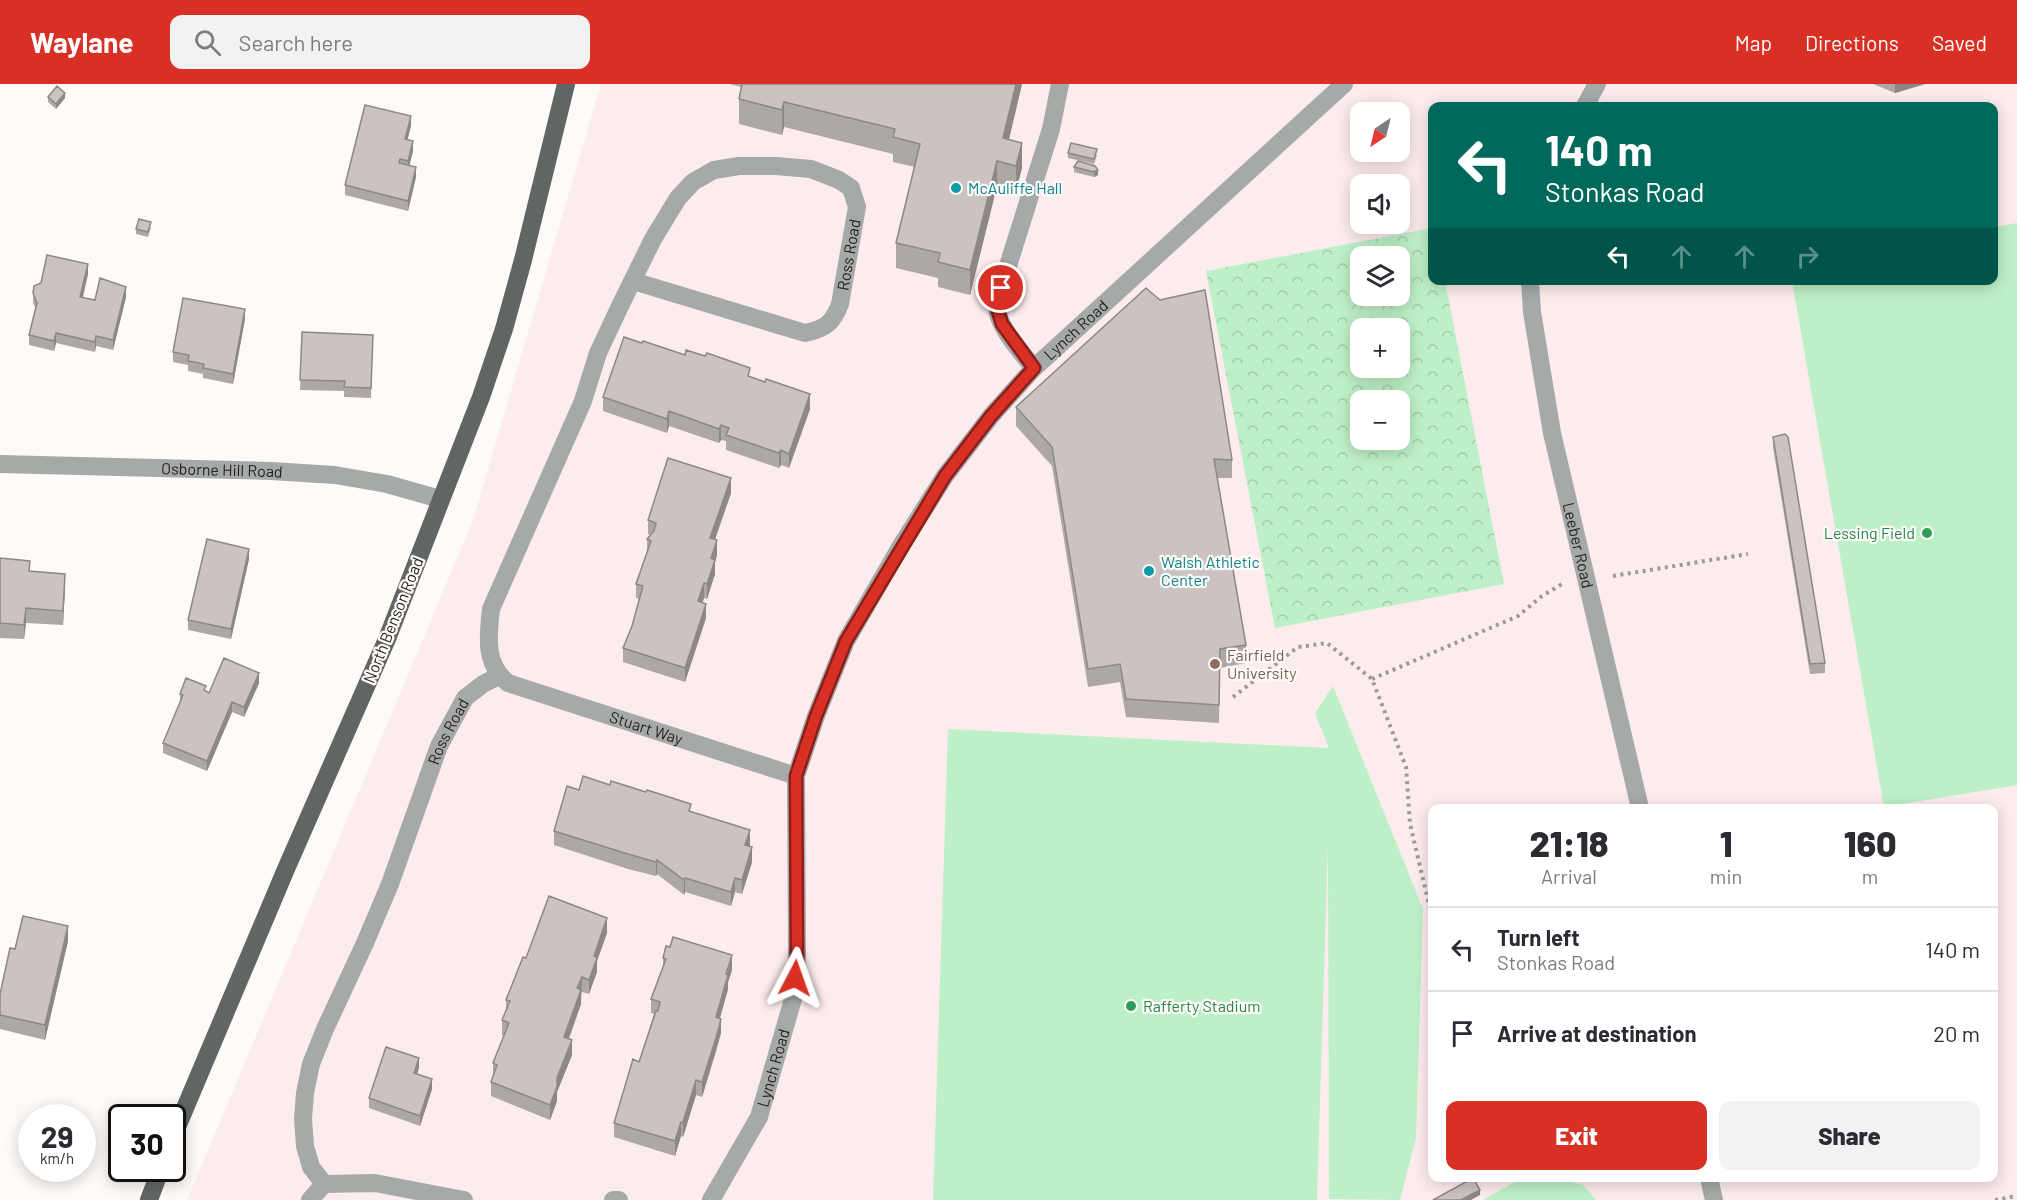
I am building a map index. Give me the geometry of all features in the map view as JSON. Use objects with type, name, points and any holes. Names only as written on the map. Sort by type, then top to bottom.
[{"type":"main road","name":"North Benson Road","points":[[186,1106],[286,869],[387,639],[481,397],[504,329],[566,84]]},
{"type":"main road","points":[[149,1200],[156,1182]]},
{"type":"street","points":[[1034,368],[1002,324],[997,308],[1001,288],[1051,129],[1060,84]]},
{"type":"street","name":"Lynch Road","points":[[711,1200],[759,1117],[793,999],[797,958],[796,776],[816,716],[851,631],[945,476],[991,416],[1034,368],[1344,84]]},
{"type":"street","points":[[1587,102],[1597,84]]},
{"type":"street","name":"Ross Road","points":[[324,1184],[311,1167],[305,1146],[303,1119],[311,1064],[390,884],[439,746],[465,698],[483,684],[499,676],[490,659],[488,637],[491,609],[583,401],[598,353],[653,239],[678,198],[693,182],[714,170],[739,166],[810,169],[839,180],[851,188],[858,207],[855,225],[840,304],[836,316],[828,326],[806,333],[633,281]]},
{"type":"street","name":"Leeber Road","points":[[1530,285],[1532,312],[1552,433],[1639,804]]},
{"type":"street","name":"Osborne Hill Road","points":[[0,464],[271,471],[335,475],[387,484],[440,499]]},
{"type":"street","name":"Stuart Way","points":[[499,676],[508,683],[796,776]]},
{"type":"street","points":[[1710,1182],[1714,1200]]},
{"type":"street","points":[[310,1200],[324,1184],[375,1183],[464,1200]]},
{"type":"street","points":[[613,1200],[619,1200]]},
{"type":"path","points":[[1639,572],[1748,554]]},
{"type":"path","points":[[1372,679],[1518,616],[1542,596],[1567,581],[1587,581]]},
{"type":"path","points":[[1233,697],[1298,647],[1327,643],[1372,679],[1406,767],[1410,824],[1428,900]]},
{"type":"path","points":[[1995,1200],[2017,1196]]},
{"type":"shaded area","name":"Fairfield University","points":[[601,84],[2017,84],[2017,1200],[187,1200],[473,520]]},
{"type":"green space","name":"Lessing Field","points":[[2017,223],[2017,785],[1902,804],[1883,804],[1793,285],[1998,285],[1998,226]]},
{"type":"green space","points":[[1428,229],[1428,285],[1446,285],[1504,584],[1275,628],[1206,271]]},
{"type":"green space","name":"Rafferty Stadium","points":[[1333,686],[1423,909],[1416,1138],[1400,1200],[1329,1199],[1328,843],[1317,1200],[933,1200],[948,729],[1329,748],[1315,713]]},
{"type":"green space","points":[[1515,1182],[1571,1182],[1583,1185],[1596,1200],[1483,1200]]},
{"type":"building","name":"McAuliffe Hall","points":[[742,84],[1016,84],[1003,138],[1022,143],[1016,166],[997,161],[970,270],[938,262],[940,253],[896,243],[920,144],[893,137],[895,129],[784,102],[782,110],[739,99]]},
{"type":"building","points":[[57,86],[65,93],[56,104],[48,97]]},
{"type":"building","points":[[365,105],[411,116],[405,139],[413,141],[408,161],[400,159],[399,163],[416,167],[408,201],[345,185]]},
{"type":"building","points":[[1071,143],[1097,149],[1094,159],[1068,153]]},
{"type":"building","points":[[1078,161],[1095,166],[1098,170],[1094,172],[1074,167]]},
{"type":"building","points":[[139,219],[151,222],[148,232],[136,229]]},
{"type":"building","points":[[47,255],[88,264],[80,297],[95,300],[100,278],[126,287],[113,340],[96,336],[95,342],[56,333],[54,341],[29,335],[37,303],[33,293],[34,286],[41,283]]},
{"type":"building","name":"Walsh Athletic Center","points":[[1146,288],[1160,300],[1205,290],[1232,460],[1214,459],[1246,645],[1220,649],[1219,705],[1126,699],[1120,664],[1088,669],[1052,447],[1016,407]]},
{"type":"building","points":[[183,298],[245,309],[233,374],[203,368],[204,364],[188,361],[189,355],[173,352]]},
{"type":"building","points":[[302,332],[373,335],[371,388],[344,387],[345,381],[300,380]]},
{"type":"building","points":[[624,337],[685,355],[686,350],[705,356],[707,353],[750,368],[748,376],[765,382],[766,379],[810,394],[789,454],[781,450],[779,453],[726,435],[729,428],[721,425],[719,429],[669,411],[667,419],[603,397]]},
{"type":"building","points":[[1785,434],[1788,437],[1825,663],[1810,664],[1773,437]]},
{"type":"building","points":[[668,458],[731,478],[710,538],[717,540],[711,558],[715,560],[707,584],[704,583],[698,601],[706,604],[685,668],[623,648],[632,626],[643,586],[636,584],[651,541],[647,539],[654,531],[656,523],[648,520]]},
{"type":"building","points":[[207,539],[249,549],[231,629],[188,620]]},
{"type":"building","points":[[0,558],[30,561],[29,571],[65,574],[63,611],[26,608],[24,625],[0,623]]},
{"type":"building","points":[[224,658],[259,673],[244,707],[232,702],[207,761],[163,743],[183,695],[180,694],[186,678],[206,686],[204,690],[209,693]]},
{"type":"building","points":[[583,776],[610,785],[611,781],[646,792],[647,790],[691,804],[689,811],[750,830],[745,845],[752,847],[742,880],[735,878],[731,892],[685,878],[684,880],[657,860],[656,862],[554,831],[567,786],[579,790]]},
{"type":"building","points":[[549,896],[607,918],[594,956],[597,958],[589,980],[582,977],[577,988],[581,990],[564,1037],[572,1040],[557,1078],[557,1087],[550,1105],[491,1082],[497,1065],[493,1063],[509,1023],[502,1020],[510,1001],[506,1000],[523,957],[526,958]]},
{"type":"building","points":[[23,916],[68,926],[45,1025],[0,1015],[0,994],[10,948],[15,949]]},
{"type":"building","points":[[673,937],[732,955],[716,1017],[721,1019],[716,1038],[702,1082],[696,1080],[675,1141],[614,1123],[633,1059],[639,1062],[656,1011],[658,1011],[660,1002],[651,999],[666,959],[663,958],[666,946],[670,947]]},
{"type":"building","points":[[386,1047],[419,1058],[414,1073],[432,1079],[420,1116],[369,1098]]},
{"type":"building","points":[[1466,1182],[1475,1182],[1480,1190],[1461,1200],[1433,1200]]},
{"type":"place","name":"McAuliffe Hall","points":[[956,188]]},
{"type":"place","name":"Lessing Field","points":[[1927,533]]},
{"type":"place","name":"Walsh Athletic Center","points":[[1149,571]]},
{"type":"place","name":"Fairfield University","points":[[1215,664]]},
{"type":"place","name":"Rafferty Stadium","points":[[1131,1006]]},
{"type":"route","points":[[795,978],[797,958],[796,776],[816,716],[846,641],[868,602],[945,476],[991,416],[1034,368],[1017,348],[1002,324],[997,308],[1001,288]]}]
